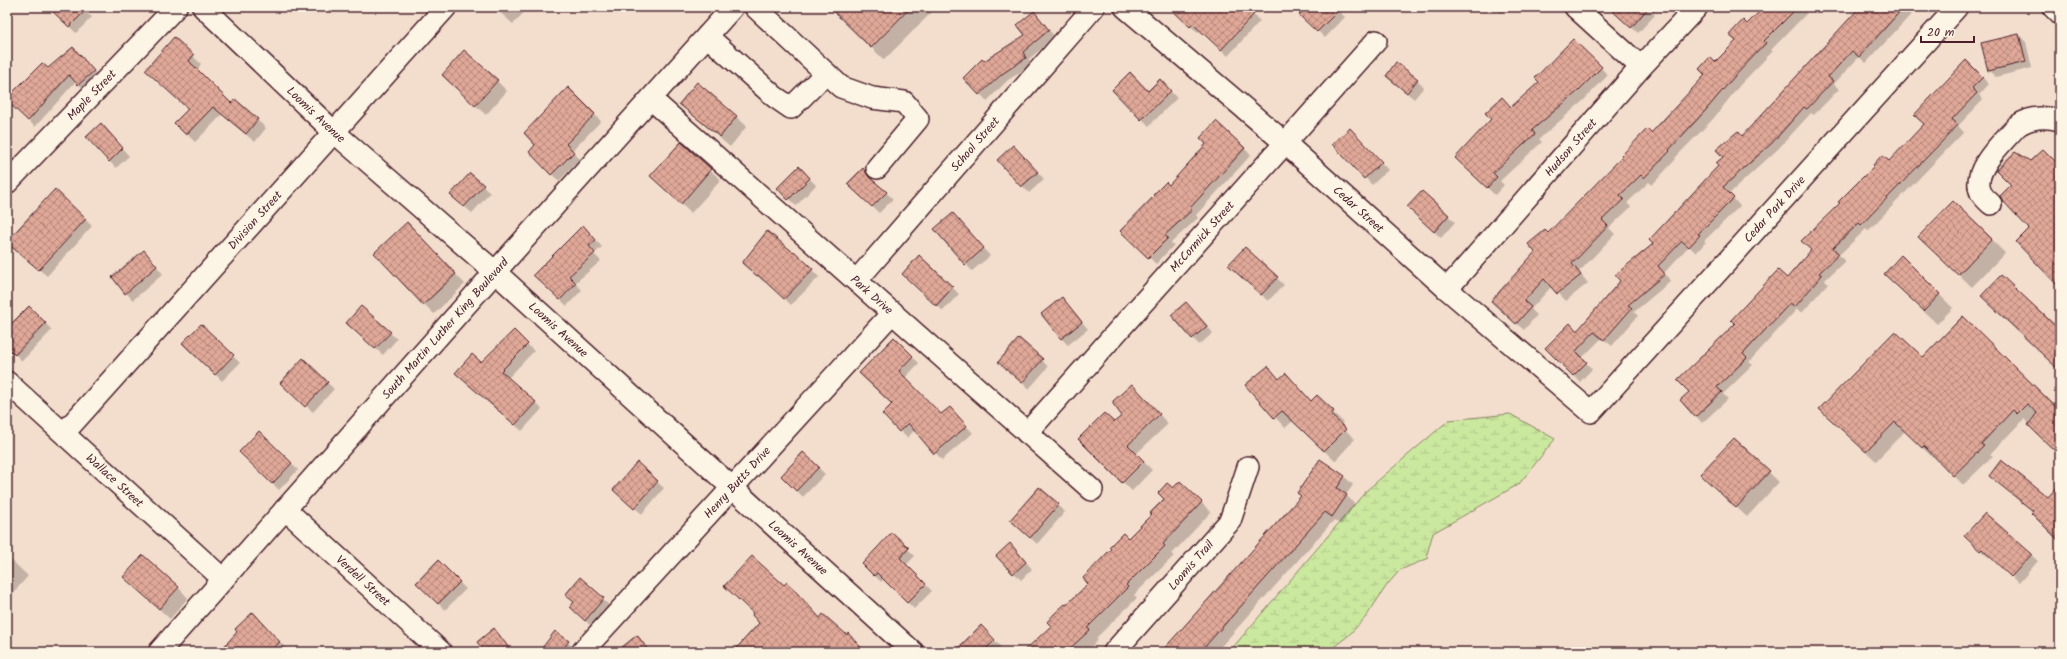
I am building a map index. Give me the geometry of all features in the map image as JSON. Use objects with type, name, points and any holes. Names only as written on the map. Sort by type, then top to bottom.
[{"type":"street","name":"Maple Street","points":[[7,183],[176,7]]},
{"type":"street","name":"Loomis Avenue","points":[[203,7],[334,132],[495,272],[913,652]]},
{"type":"street","name":"Division Street","points":[[64,433],[446,7]]},
{"type":"street","name":"South Martin Luther King Boulevard","points":[[159,652],[495,272],[733,7]]},
{"type":"street","points":[[755,7],[841,87],[872,98],[904,102],[918,119],[877,168]]},
{"type":"street","name":"School Street","points":[[857,280],[1094,7]]},
{"type":"street","name":"Cedar Street","points":[[1125,7],[1284,142],[1447,289],[1591,412]]},
{"type":"street","points":[[1575,7],[1641,67]]},
{"type":"street","name":"Hudson Street","points":[[1447,289],[1641,67],[1697,7]]},
{"type":"street","name":"Cedar Park Drive","points":[[1591,412],[1957,7]]},
{"type":"street","points":[[2053,7],[2060,14]]},
{"type":"street","points":[[707,36],[775,97],[791,108],[826,73]]},
{"type":"street","name":"McCormick Street","points":[[1027,433],[1284,142],[1376,41]]},
{"type":"street","name":"Park Drive","points":[[650,99],[857,280],[1092,490]]},
{"type":"street","points":[[1991,204],[1980,192],[1979,182],[1983,166],[2023,121],[2036,118],[2051,118],[2060,120]]},
{"type":"street","name":"Henry Butts Drive","points":[[582,652],[892,312]]},
{"type":"street","name":"Wallace Street","points":[[7,382],[223,579]]},
{"type":"street","name":"Loomis Trail","points":[[1114,652],[1230,521],[1248,466]]},
{"type":"street","name":"Verdell Street","points":[[285,509],[441,652]]},
{"type":"green space","points":[[1510,414],[1555,439],[1519,484],[1433,533],[1427,554],[1429,558],[1400,570],[1387,585],[1366,617],[1348,636],[1327,652],[1229,652],[1367,490],[1449,420]]},
{"type":"building","points":[[48,7],[89,7],[69,27]]},
{"type":"building","points":[[829,7],[911,7],[871,48]]},
{"type":"building","points":[[1169,7],[1247,7],[1254,14],[1221,50],[1193,24],[1190,27]]},
{"type":"building","points":[[1307,7],[1342,7],[1317,32],[1299,15]]},
{"type":"building","points":[[1608,7],[1649,7],[1631,28]]},
{"type":"building","points":[[1764,7],[1798,7],[1764,41],[1766,43],[1669,150],[1670,151],[1644,178],[1641,175],[1620,195],[1624,199],[1602,220],[1608,226],[1572,264],[1581,275],[1557,294],[1544,279],[1524,301],[1531,307],[1516,324],[1491,301],[1535,252],[1528,244],[1545,230],[1548,233],[1647,129],[1651,133],[1705,75],[1699,69],[1710,57],[1715,62],[1736,41],[1729,35],[1743,20],[1747,24]]},
{"type":"building","points":[[1860,7],[1904,7],[1859,57],[1852,51],[1828,77],[1833,81],[1807,109],[1804,107],[1772,143],[1723,187],[1734,198],[1698,234],[1700,235],[1689,247],[1682,241],[1658,266],[1665,274],[1628,305],[1632,308],[1604,340],[1594,332],[1576,351],[1587,362],[1573,376],[1545,348],[1570,323],[1577,331],[1620,281],[1615,275],[1653,244],[1649,240],[1718,166],[1716,163],[1723,157],[1716,150],[1738,131],[1742,136]]},
{"type":"building","points":[[1034,11],[1049,30],[1023,52],[1026,58],[1002,74],[979,95],[963,78],[982,59],[984,61],[1025,35],[1017,25]]},
{"type":"building","points":[[2019,34],[2026,62],[1988,71],[1981,43]]},
{"type":"building","points":[[174,37],[194,55],[189,61],[231,103],[235,99],[258,119],[246,134],[213,107],[186,135],[174,123],[188,109],[145,70]]},
{"type":"building","points":[[1573,39],[1602,67],[1577,92],[1532,130],[1535,134],[1493,173],[1497,177],[1487,188],[1455,158],[1491,119],[1485,113],[1502,97],[1511,107],[1539,82],[1535,78]]},
{"type":"building","points":[[73,47],[94,71],[78,85],[69,75],[28,121],[7,101],[7,98],[42,63],[48,68]]},
{"type":"building","points":[[464,50],[498,80],[475,106],[442,75]]},
{"type":"building","points":[[1966,60],[1983,77],[1972,88],[1977,93],[1952,119],[1958,125],[1861,225],[1859,223],[1833,248],[1839,254],[1819,273],[1822,275],[1795,307],[1790,303],[1743,354],[1747,358],[1717,387],[1722,392],[1695,417],[1680,400],[1689,392],[1677,380],[1735,324],[1731,320],[1778,270],[1787,278],[1811,250],[1801,241],[1840,203],[1838,202],[1874,166],[1873,165],[1882,155],[1889,161],[1924,124],[1914,115]]},
{"type":"building","points":[[1396,62],[1418,79],[1407,93],[1386,76]]},
{"type":"building","points":[[1130,72],[1148,91],[1160,79],[1171,91],[1141,120],[1112,90]]},
{"type":"building","points":[[697,82],[737,116],[720,137],[679,104]]},
{"type":"building","points":[[568,87],[595,114],[566,144],[574,152],[551,175],[529,152],[535,145],[524,133]]},
{"type":"building","points":[[1216,121],[1245,148],[1190,208],[1192,210],[1165,235],[1168,238],[1148,258],[1120,231],[1166,182],[1169,185],[1206,144],[1200,138]]},
{"type":"building","points":[[101,123],[123,148],[109,162],[86,137]]},
{"type":"building","points":[[1350,128],[1382,162],[1364,179],[1332,144]]},
{"type":"building","points":[[681,142],[711,169],[681,204],[650,176]]},
{"type":"building","points":[[1013,145],[1038,172],[1021,187],[997,160]]},
{"type":"building","points":[[2043,149],[2060,166],[2060,288],[2016,242],[2029,229],[2000,196],[2011,185],[1996,170],[2015,152],[2030,161]]},
{"type":"building","points":[[799,166],[810,178],[788,200],[777,188]]},
{"type":"building","points":[[863,168],[869,177],[887,192],[872,207],[847,184]]},
{"type":"building","points":[[470,173],[484,185],[464,207],[450,195]]},
{"type":"building","points":[[55,189],[86,219],[39,270],[7,243],[7,241]]},
{"type":"building","points":[[1422,191],[1449,215],[1434,232],[1407,207]]},
{"type":"building","points":[[1953,201],[1992,239],[1958,275],[1918,237]]},
{"type":"building","points":[[953,213],[984,248],[965,265],[934,229]]},
{"type":"building","points":[[407,222],[456,274],[423,305],[374,253]]},
{"type":"building","points":[[583,225],[596,240],[589,246],[595,253],[569,276],[576,283],[560,300],[533,275]]},
{"type":"building","points":[[767,231],[793,252],[794,251],[813,269],[784,299],[758,275],[757,276],[742,263]]},
{"type":"building","points":[[1245,247],[1278,277],[1261,295],[1228,265]]},
{"type":"building","points":[[144,250],[157,266],[125,294],[112,277]]},
{"type":"building","points":[[919,255],[953,287],[936,306],[902,274]]},
{"type":"building","points":[[1901,255],[1940,294],[1924,311],[1884,274]]},
{"type":"building","points":[[2001,275],[2060,330],[2060,371],[1981,296]]},
{"type":"building","points":[[1062,297],[1082,322],[1061,339],[1041,314]]},
{"type":"building","points":[[1186,302],[1207,326],[1192,339],[1171,315]]},
{"type":"building","points":[[29,306],[46,323],[15,355],[7,347],[7,328]]},
{"type":"building","points":[[361,306],[391,332],[375,349],[346,323]]},
{"type":"building","points":[[1963,316],[2060,411],[2060,456],[2028,425],[2037,413],[2027,404],[2017,414],[2013,410],[1981,444],[1984,446],[1953,476],[1924,446],[1922,448],[1895,422],[1866,452],[1819,409],[1895,331],[1923,357]]},
{"type":"building","points":[[201,324],[234,355],[215,375],[182,343]]},
{"type":"building","points":[[514,330],[528,344],[501,371],[536,402],[515,425],[455,373],[472,354],[481,362]]},
{"type":"building","points":[[894,337],[913,356],[899,371],[941,414],[950,407],[967,426],[934,454],[908,423],[899,432],[882,414],[892,404],[859,373]]},
{"type":"building","points":[[1019,338],[1043,359],[1022,383],[998,362]]},
{"type":"building","points":[[303,358],[328,382],[305,407],[280,383]]},
{"type":"building","points":[[1268,366],[1279,379],[1286,373],[1311,401],[1317,395],[1334,411],[1331,415],[1346,429],[1324,451],[1282,411],[1274,418],[1245,385]]},
{"type":"building","points":[[1132,384],[1160,414],[1128,445],[1144,461],[1122,483],[1078,439],[1104,413],[1114,422],[1122,416],[1113,404],[1113,401]]},
{"type":"building","points":[[259,431],[292,463],[272,484],[239,452]]},
{"type":"building","points":[[1734,438],[1770,471],[1736,508],[1700,474]]},
{"type":"building","points":[[803,452],[819,467],[796,491],[781,476]]},
{"type":"building","points":[[1320,459],[1345,476],[1337,488],[1347,495],[1332,517],[1325,512],[1200,652],[1161,652],[1301,496],[1297,493]]},
{"type":"building","points":[[2001,460],[2048,497],[2060,484],[2060,542],[2031,513],[2033,511],[1989,476]]},
{"type":"building","points":[[637,462],[658,481],[634,509],[613,490]]},
{"type":"building","points":[[1180,481],[1202,502],[1163,544],[1165,546],[1126,585],[1128,587],[1087,628],[1090,630],[1066,652],[1023,652],[1051,626],[1047,622],[1055,613],[1065,604],[1066,605],[1088,584],[1083,578],[1111,549],[1109,547],[1123,533],[1128,538],[1152,514],[1150,513],[1164,499],[1158,493],[1167,483],[1173,488]]},
{"type":"building","points":[[1039,487],[1059,504],[1030,538],[1010,520]]},
{"type":"building","points":[[1985,513],[2032,554],[2011,577],[1982,549],[1980,551],[1964,536]]},
{"type":"building","points":[[892,532],[909,548],[900,558],[926,584],[907,603],[877,573],[874,576],[862,564]]},
{"type":"building","points":[[1010,543],[1026,562],[1013,574],[996,556]]},
{"type":"building","points":[[143,555],[179,587],[159,609],[123,577]]},
{"type":"building","points":[[752,556],[784,585],[787,582],[820,618],[823,614],[847,635],[848,633],[865,652],[733,652],[759,623],[752,615],[753,613],[724,586]]},
{"type":"building","points":[[438,560],[460,582],[438,604],[416,583]]},
{"type":"building","points":[[580,577],[604,598],[585,621],[570,607],[574,602],[565,595]]},
{"type":"building","points":[[253,612],[280,642],[269,652],[219,652],[237,632],[235,629]]},
{"type":"building","points":[[981,625],[995,640],[983,652],[954,652]]},
{"type":"building","points":[[494,628],[512,652],[485,652],[477,642]]},
{"type":"building","points":[[555,631],[569,641],[561,652],[539,652]]},
{"type":"building","points":[[637,635],[650,652],[616,652]]}]
